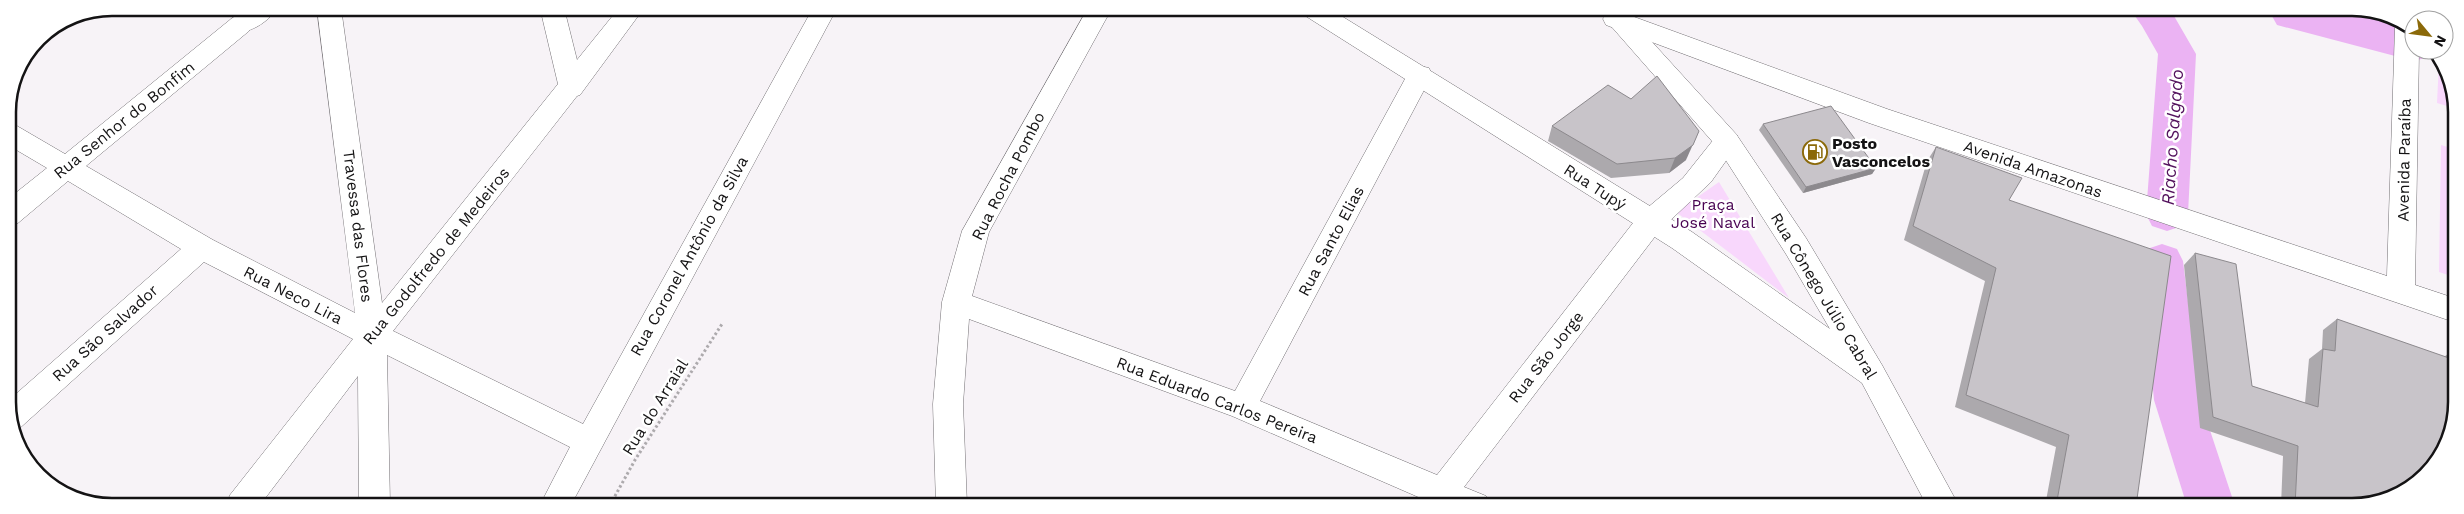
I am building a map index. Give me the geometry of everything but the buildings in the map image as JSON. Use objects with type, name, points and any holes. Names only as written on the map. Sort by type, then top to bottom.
[{"type":"street","name":"Rua Senhor do Bonfim","points":[[16,208],[253,16]]},
{"type":"street","name":"Travessa das Flores","points":[[330,16],[372,336],[375,498]]},
{"type":"street","points":[[554,16],[571,88]]},
{"type":"street","name":"Rua Godolfredo de Medeiros","points":[[247,498],[372,336],[571,88],[626,16]]},
{"type":"street","name":"Rua Coronel Antônio da Silva","points":[[559,498],[821,16]]},
{"type":"street","name":"Rua Rocha Pombo","points":[[950,498],[948,404],[956,302],[976,231],[1096,16]]},
{"type":"street","name":"Rua Tupý","points":[[1325,16],[1650,222],[1682,240],[1872,374]]},
{"type":"street","name":"Rua Cônego Júlio Cabral","points":[[1614,16],[1727,141],[1796,246],[1872,374],[1942,498]]},
{"type":"street","name":"Avenida Amazonas","points":[[1617,16],[1878,116],[2448,308]]},
{"type":"street","name":"Avenida Paraíba","points":[[2401,292],[2407,60]]},
{"type":"street","name":"Rua Santo Elias","points":[[1242,407],[1420,76]]},
{"type":"street","name":"Rua Neco Lira","points":[[16,138],[202,248],[372,336],[491,391],[588,441]]},
{"type":"street","name":"Rua São Jorge","points":[[1442,492],[1650,222],[1667,209],[1712,166],[1727,141]]},
{"type":"street","name":"Rua São Salvador","points":[[17,412],[202,248]]},
{"type":"street","name":"Rua Eduardo Carlos Pereira","points":[[956,302],[1242,407],[1456,498]]},
{"type":"path","name":"Rua do Arraial","points":[[614,498],[635,460],[722,324]]},
{"type":"green space","points":[[2439,71],[2443,82],[2447,106],[2437,103]]},
{"type":"green space","points":[[2441,145],[2448,147],[2448,275],[2439,272]]},
{"type":"green space","name":"Praça José Naval","points":[[1719,182],[1789,298],[1676,212]]},
{"type":"waterway","name":"Riacho Salgado","points":[[2155,16],[2177,54],[2167,214]]},
{"type":"waterway","points":[[2327,16],[2404,35]]},
{"type":"waterway","name":"Riacho Salgado","points":[[2162,261],[2177,400],[2208,498]]},
{"type":"place","name":"Posto Vasconcelos","points":[[1815,152]]}]
